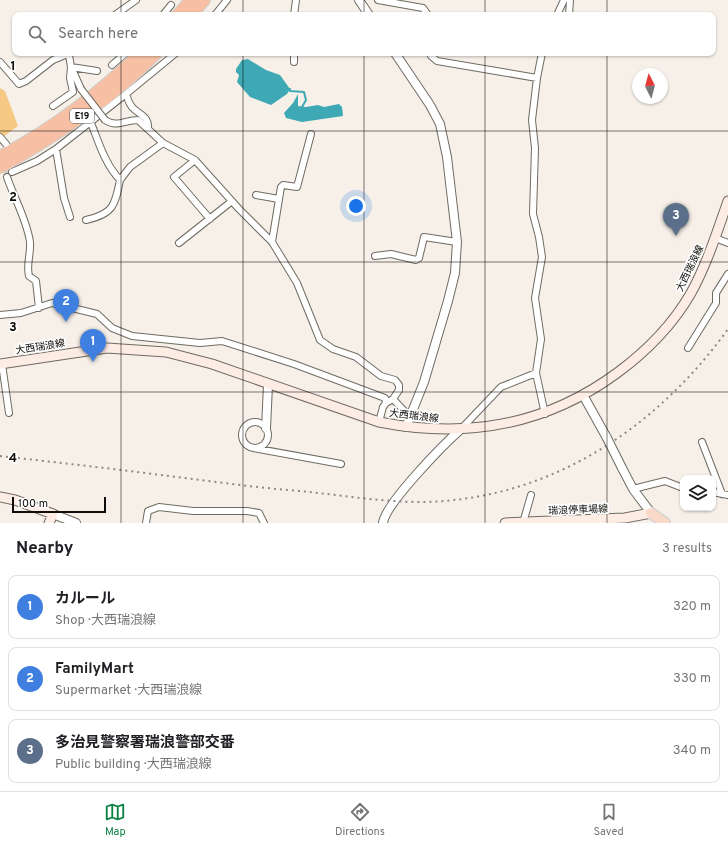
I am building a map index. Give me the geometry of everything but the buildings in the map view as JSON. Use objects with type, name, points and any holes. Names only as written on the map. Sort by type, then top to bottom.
[{"type":"highway","points":[[173,7],[191,0]]},
{"type":"highway","points":[[194,12],[204,0]]},
{"type":"highway","name":"E19","points":[[0,156],[31,139],[77,107],[107,84],[139,56]]},
{"type":"highway","name":"E19","points":[[0,167],[34,148],[76,120],[120,86],[153,56]]},
{"type":"main road","name":"大西瑞浪線","points":[[1,364],[107,348],[166,352],[212,364],[268,385],[379,422],[406,427],[439,430],[496,426],[545,414],[583,395],[630,364],[648,349],[663,332],[690,294],[715,238],[728,201]]},
{"type":"main road","points":[[0,497],[15,500],[53,514],[49,523]]},
{"type":"main road","name":"瑞浪停車場線","points":[[505,523],[625,518],[651,513]]},
{"type":"main road","points":[[651,513],[665,523]]},
{"type":"street","points":[[119,12],[136,0]]},
{"type":"street","points":[[216,12],[226,0]]},
{"type":"street","points":[[294,12],[296,0]]},
{"type":"street","points":[[359,0],[367,12]]},
{"type":"street","points":[[378,0],[423,8],[426,12]]},
{"type":"street","points":[[558,12],[564,0]]},
{"type":"street","points":[[569,12],[570,0]]},
{"type":"street","points":[[0,62],[19,84],[26,81],[53,60],[64,56]]},
{"type":"street","points":[[53,106],[73,92],[70,78],[71,67],[69,56]]},
{"type":"street","points":[[112,64],[122,56]]},
{"type":"street","points":[[12,172],[14,169],[37,161],[92,123],[172,56]]},
{"type":"street","points":[[294,56],[294,62]]},
{"type":"street","points":[[397,56],[430,105],[441,129],[447,157],[457,242],[455,272],[448,301],[424,382],[409,416],[406,427]]},
{"type":"street","points":[[431,56],[437,60],[537,78]]},
{"type":"street","points":[[541,56],[532,120],[535,148],[533,214],[542,257],[535,298],[541,340],[536,373],[545,414]]},
{"type":"street","points":[[71,67],[97,71]]},
{"type":"street","points":[[71,67],[81,89],[105,120],[111,124],[118,125],[138,120],[163,143],[196,160],[232,201],[272,242],[297,283],[320,340],[333,349],[356,357],[381,376],[395,380],[399,385],[399,390],[393,399],[386,403],[383,407],[379,422]]},
{"type":"street","points":[[126,94],[133,108],[146,117],[148,129]]},
{"type":"street","points":[[92,123],[104,158],[112,172],[120,180]]},
{"type":"street","points":[[272,242],[281,187],[283,185],[297,187],[311,134]]},
{"type":"street","points":[[0,136],[6,144]]},
{"type":"street","points":[[86,220],[98,218],[111,209],[116,200],[120,180],[130,167],[163,143]]},
{"type":"street","points":[[56,149],[64,198],[70,217]]},
{"type":"street","points":[[196,160],[174,177],[210,219]]},
{"type":"street","points":[[7,177],[27,228],[31,252],[27,270],[29,276],[36,281],[38,308]]},
{"type":"street","points":[[256,195],[279,199]]},
{"type":"street","points":[[179,243],[232,201]]},
{"type":"street","points":[[375,256],[391,254],[416,260],[419,258],[424,237],[448,242],[457,242]]},
{"type":"street","points":[[715,238],[728,243]]},
{"type":"street","points":[[688,348],[716,304],[716,293],[728,274]]},
{"type":"street","points":[[0,315],[21,313],[52,303],[98,314],[112,328],[132,336],[200,343],[222,341],[249,349],[385,398],[386,403]]},
{"type":"street","points":[[166,339],[166,352]]},
{"type":"street","points":[[1,364],[10,413]]},
{"type":"street","points":[[383,523],[384,516],[394,502],[440,448],[461,429],[501,387],[536,373]]},
{"type":"street","points":[[253,448],[262,446],[267,440],[268,436],[266,428],[268,385]]},
{"type":"street","points":[[583,395],[608,438],[633,489],[651,513]]},
{"type":"street","points":[[393,399],[409,416]]},
{"type":"street","points":[[266,428],[259,422],[246,425],[243,429],[243,441],[253,448],[341,464]]},
{"type":"street","points":[[702,442],[725,494]]},
{"type":"street","points":[[633,489],[665,481],[680,487]]},
{"type":"street","points":[[523,522],[531,495]]},
{"type":"street","points":[[146,523],[148,511],[159,507],[193,511],[247,511],[259,513],[264,523]]},
{"type":"street","points":[[53,514],[76,523]]},
{"type":"shaded area","points":[[0,88],[5,91],[18,126],[0,139]]},
{"type":"water","points":[[248,59],[266,70],[280,75],[290,89],[287,94],[271,105],[250,97],[237,82],[239,75],[236,72],[236,69],[242,60]]},
{"type":"water","points":[[298,94],[298,106],[306,107],[318,105],[324,107],[339,104],[342,107],[343,116],[302,122],[286,118],[284,113],[293,103]]},
{"type":"waterway","points":[[290,89],[290,91],[304,92],[306,100],[302,107]]},
{"type":"tunnel","points":[[7,162],[7,177]]},
{"type":"railway","points":[[0,456],[376,500],[422,502],[469,498],[513,488],[556,473],[596,452],[633,427],[668,398],[699,365],[728,329]]},
{"type":"place","name":"多治見警察署瑞浪警部交番","points":[[676,236]]},
{"type":"place","name":"FamilyMart","points":[[66,322]]},
{"type":"place","name":"カルール","points":[[93,362]]}]
